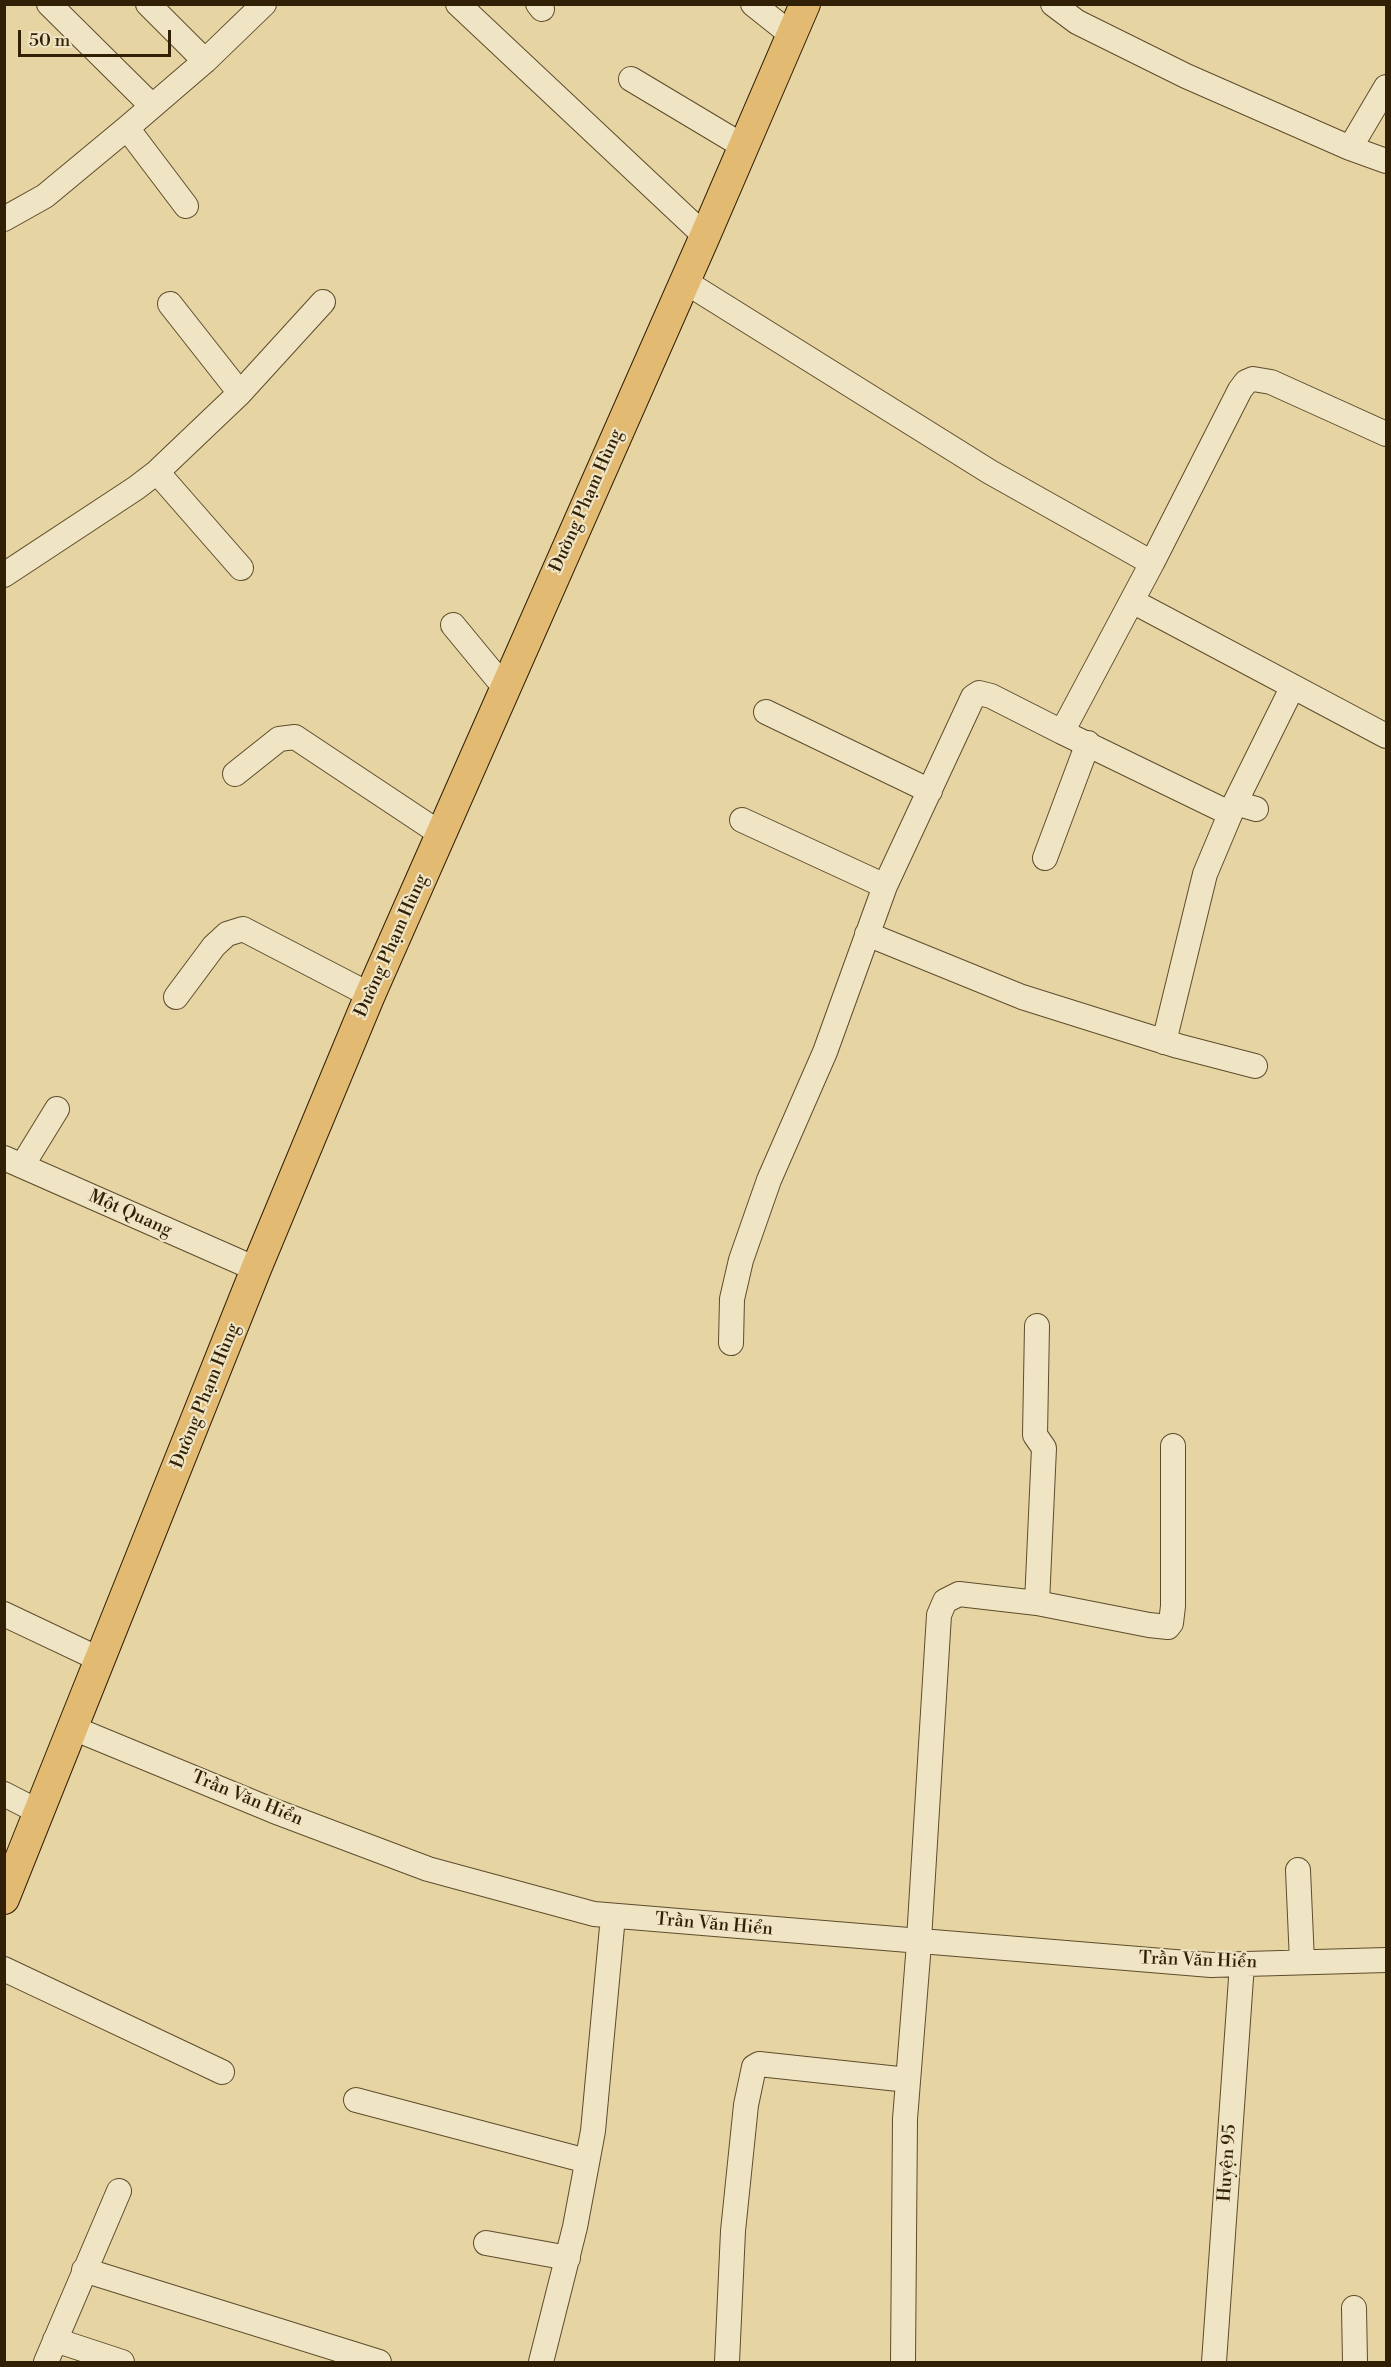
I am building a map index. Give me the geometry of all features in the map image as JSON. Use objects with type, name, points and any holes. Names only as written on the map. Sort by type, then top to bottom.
[{"type":"main road","name":"Đường Phạm Hùng","points":[[4,1899],[256,1269],[370,995],[805,4]]},
{"type":"street","points":[[49,4],[152,106]]},
{"type":"street","points":[[148,4],[205,61]]},
{"type":"street","points":[[4,219],[45,196],[205,61],[264,4]]},
{"type":"street","points":[[458,4],[705,236]]},
{"type":"street","points":[[753,4],[792,35]]},
{"type":"street","points":[[1053,4],[1077,22],[1186,76],[1350,148],[1386,161]]},
{"type":"street","points":[[631,79],[742,146]]},
{"type":"street","points":[[1350,148],[1386,87]]},
{"type":"street","points":[[127,128],[186,206]]},
{"type":"street","points":[[684,281],[990,472],[1152,563]]},
{"type":"street","points":[[4,575],[157,472],[240,393],[323,302]]},
{"type":"street","points":[[170,304],[240,393]]},
{"type":"street","points":[[1062,732],[1246,382],[1253,379],[1271,382],[1386,434]]},
{"type":"street","points":[[157,472],[241,568]]},
{"type":"street","points":[[1132,601],[1386,736]]},
{"type":"street","points":[[453,625],[505,688]]},
{"type":"street","points":[[1164,1042],[1205,874],[1240,809],[1292,688]]},
{"type":"street","points":[[731,1343],[732,1299],[758,1209],[825,1052],[885,886],[974,697],[979,693],[991,696],[1062,732],[1240,809]]},
{"type":"street","points":[[766,712],[930,791]]},
{"type":"street","points":[[235,774],[279,739],[295,737],[441,834]]},
{"type":"street","points":[[1046,858],[1088,743]]},
{"type":"street","points":[[742,819],[885,886]]},
{"type":"street","points":[[176,998],[214,946],[227,933],[243,929],[370,995]]},
{"type":"street","points":[[867,934],[1022,997],[1164,1042],[1255,1066]]},
{"type":"street","points":[[13,1162],[57,1109]]},
{"type":"street","name":"Một Quang","points":[[13,1162],[256,1269]]},
{"type":"street","points":[[1037,1326],[1035,1435],[1044,1452],[1037,1603]]},
{"type":"street","points":[[903,2362],[905,2119],[918,1954],[939,1615],[945,1601],[959,1594],[1037,1603],[1168,1627],[1171,1623],[1173,1606],[1173,1446]]},
{"type":"street","points":[[4,1614],[101,1660]]},
{"type":"street","name":"Trần Văn Hiển","points":[[73,1728],[268,1808],[428,1869],[594,1914],[612,1932],[918,1954],[1211,1965],[1386,1960]]},
{"type":"street","points":[[4,1794],[39,1812]]},
{"type":"street","points":[[1298,1870],[1302,1962]]},
{"type":"street","points":[[541,2362],[568,2258],[593,2130],[612,1932]]},
{"type":"street","name":"Huyện 95","points":[[1214,2362],[1242,1964]]},
{"type":"street","points":[[4,1969],[222,2072]]},
{"type":"street","points":[[727,2362],[733,2230],[746,2106],[754,2067],[759,2064],[908,2080]]},
{"type":"street","points":[[356,2100],[587,2161]]},
{"type":"street","points":[[46,2362],[119,2191]]},
{"type":"street","points":[[486,2243],[568,2258]]},
{"type":"street","points":[[84,2270],[379,2362]]},
{"type":"street","points":[[1354,2308],[1355,2362]]},
{"type":"street","points":[[55,2340],[122,2362]]}]
